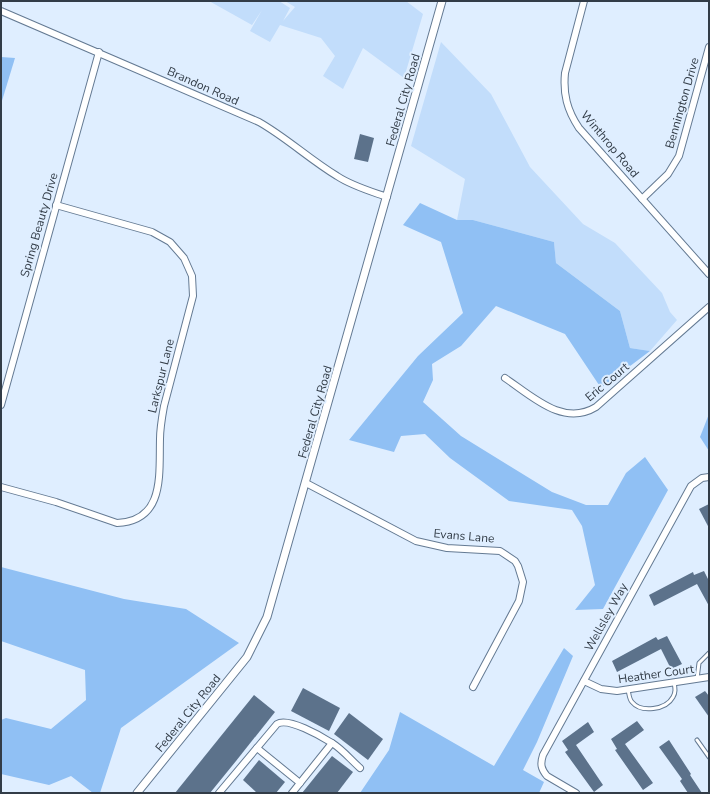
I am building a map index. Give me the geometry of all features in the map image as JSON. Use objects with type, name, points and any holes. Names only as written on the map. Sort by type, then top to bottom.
[{"type":"street","name":"Federal City Road","points":[[138,793],[234,674],[256,642],[267,617],[388,198],[442,1]]},
{"type":"street","name":"Winthrop Road","points":[[584,1],[565,73],[565,96],[568,107],[579,128],[709,274]]},
{"type":"street","name":"Brandon Road","points":[[1,11],[259,122],[294,144],[338,177],[355,186],[388,198]]},
{"type":"street","name":"Bennington Drive","points":[[642,199],[668,174],[679,156],[709,48]]},
{"type":"street","name":"Spring Beauty Drive","points":[[1,405],[99,52]]},
{"type":"street","name":"Larkspur Lane","points":[[1,487],[56,502],[117,523],[126,523],[141,516],[152,505],[158,490],[161,422],[193,296],[192,276],[189,266],[178,249],[161,236],[56,205]]},
{"type":"street","name":"Eric Court","points":[[505,378],[557,412],[573,415],[586,412],[596,407],[709,307]]},
{"type":"street","name":"Wellsley Way","points":[[576,793],[547,776],[542,767],[543,755],[691,486],[695,481],[707,477]]},
{"type":"street","name":"Evans Lane","points":[[306,483],[416,541],[447,548],[500,551],[515,560],[523,582],[519,601],[473,687]]},
{"type":"street","name":"Heather Court","points":[[584,681],[609,691],[628,690],[709,677]]},
{"type":"street","points":[[219,793],[281,722],[291,723],[332,744],[360,768]]},
{"type":"street","points":[[292,793],[332,744]]},
{"type":"street","points":[[257,748],[300,783]]},
{"type":"lane","points":[[697,679],[699,663],[709,653]]},
{"type":"lane","points":[[628,690],[631,701],[634,703],[644,708],[656,708],[667,704],[672,699],[675,692],[674,682]]},
{"type":"lane","points":[[697,740],[709,757]]},
{"type":"shaded area","points":[[209,1],[279,1],[290,8],[283,21],[295,7],[285,1],[406,1],[423,14],[404,78],[363,48],[343,89],[323,76],[335,56],[321,38],[280,25],[270,42],[250,31],[262,10],[252,25]]},
{"type":"shaded area","points":[[441,42],[491,94],[530,167],[583,224],[615,243],[662,293],[670,312],[677,320],[650,351],[630,348],[620,311],[556,263],[554,242],[473,220],[457,220],[465,179],[411,146]]},
{"type":"shaded area","points":[[1,57],[15,58],[1,104]]},
{"type":"shaded area","points":[[420,203],[457,220],[473,220],[554,242],[556,263],[620,311],[630,348],[650,351],[601,388],[565,334],[496,306],[461,346],[432,364],[433,380],[423,402],[461,436],[552,492],[586,505],[608,505],[626,473],[645,457],[668,490],[603,609],[575,610],[595,585],[582,526],[572,510],[509,501],[450,458],[425,434],[401,436],[394,452],[349,440],[418,356],[463,313],[441,242],[403,225]]},
{"type":"shaded area","points":[[709,414],[709,451],[700,437]]},
{"type":"shaded area","points":[[1,567],[124,599],[186,609],[239,643],[121,728],[100,793],[93,793],[71,776],[49,785],[1,774],[1,720],[6,718],[51,729],[86,700],[85,670],[1,641]]},
{"type":"shaded area","points":[[564,648],[573,656],[537,742],[523,770],[544,782],[539,793],[360,793],[389,750],[400,712],[494,766]]},
{"type":"building","points":[[360,134],[374,138],[368,162],[354,159]]},
{"type":"building","points":[[709,504],[709,528],[699,509]]},
{"type":"building","points":[[704,571],[709,581],[709,606],[697,584],[654,606],[649,595],[693,572],[694,575]]},
{"type":"building","points":[[667,636],[682,664],[671,669],[661,649],[617,672],[612,661],[656,637],[658,640]]},
{"type":"building","points":[[303,688],[340,708],[329,731],[291,711]]},
{"type":"building","points":[[705,691],[709,696],[709,717],[695,697]]},
{"type":"building","points":[[254,695],[275,712],[236,761],[210,793],[175,793]]},
{"type":"building","points":[[349,713],[383,739],[368,760],[334,734]]},
{"type":"building","points":[[637,721],[644,730],[625,744],[653,783],[643,790],[615,750],[617,749],[611,739]]},
{"type":"building","points":[[588,722],[594,732],[576,745],[603,785],[594,792],[565,752],[568,750],[562,741]]},
{"type":"building","points":[[669,740],[702,793],[688,793],[680,781],[682,779],[659,747]]},
{"type":"building","points":[[332,756],[353,772],[337,793],[302,793]]},
{"type":"building","points":[[259,760],[285,782],[276,793],[257,793],[243,780]]}]
